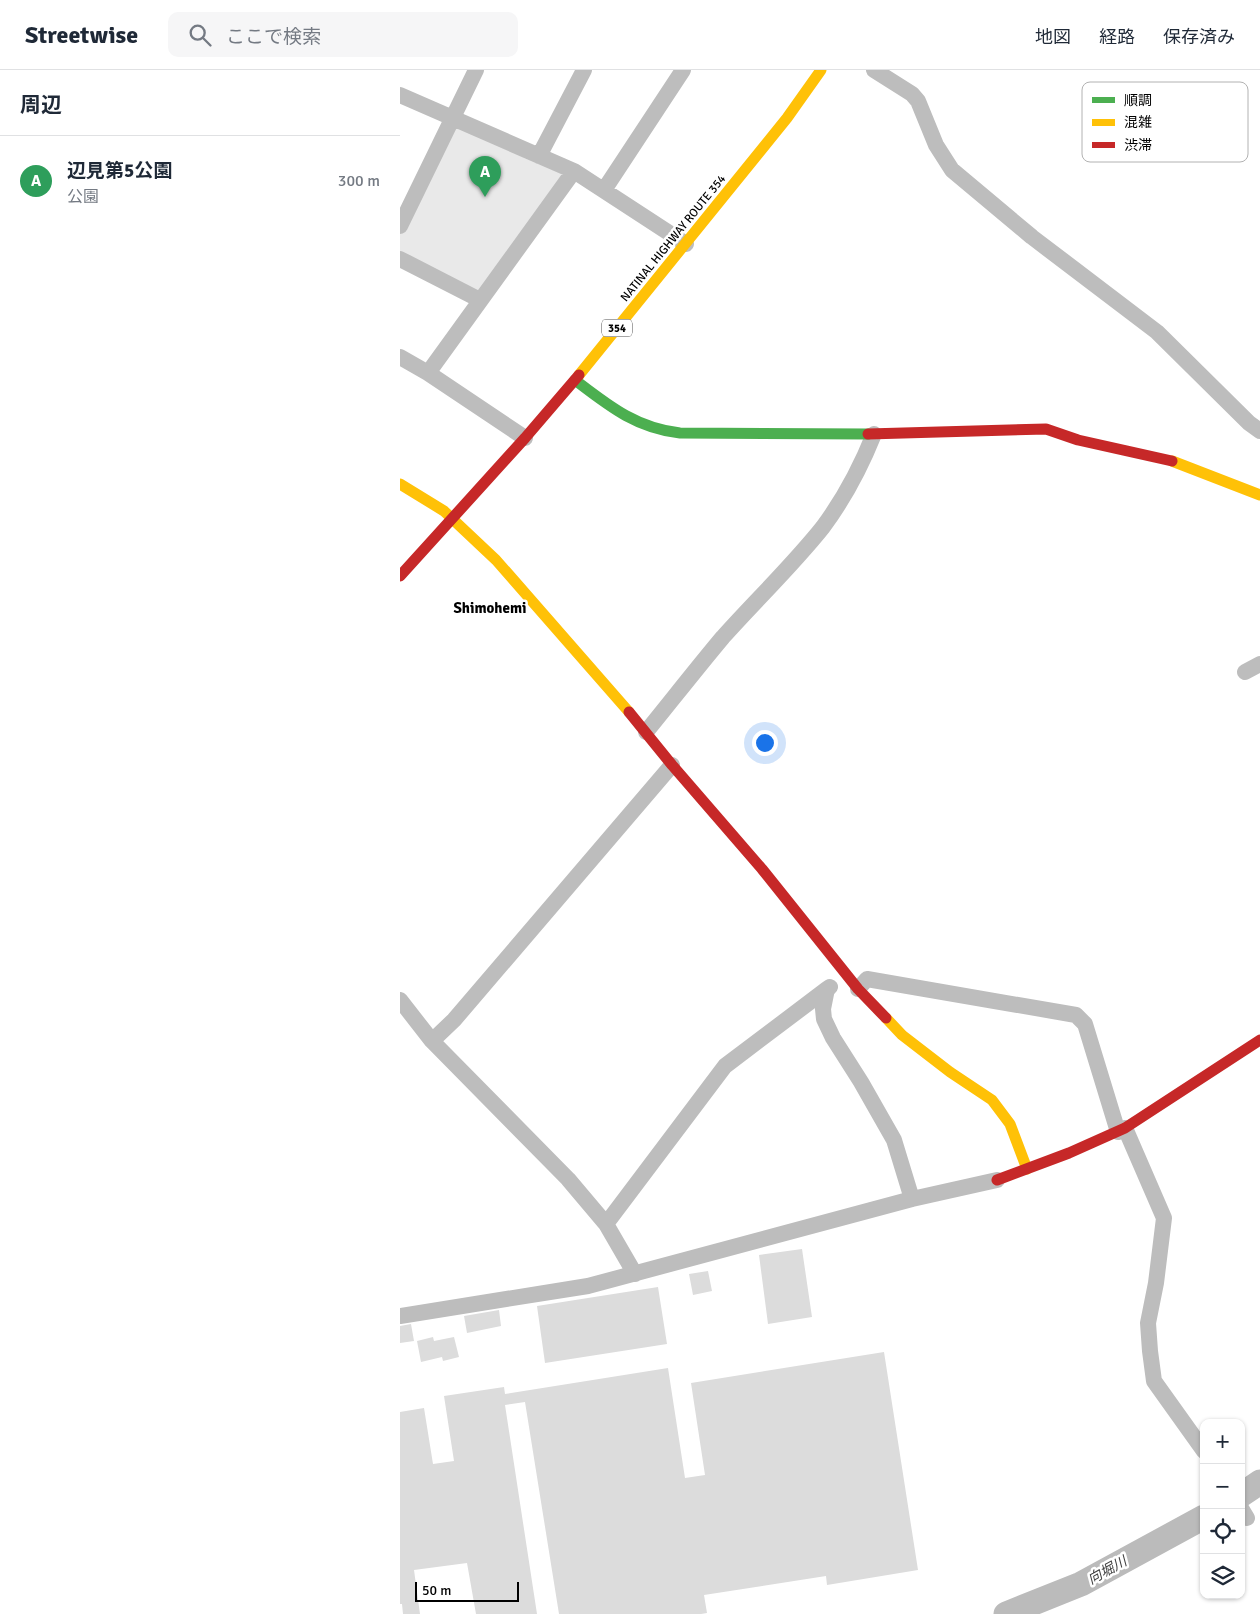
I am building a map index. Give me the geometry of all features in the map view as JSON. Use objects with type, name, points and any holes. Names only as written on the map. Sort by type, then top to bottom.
[{"type":"main road","name":"NATINAL HIGHWAY ROUTE 354","points":[[400,576],[575,380],[787,118],[821,70]]},
{"type":"main road","points":[[575,380],[614,410],[633,420],[653,428],[680,433],[874,434],[1046,429],[1078,440],[1176,462],[1260,496]]},
{"type":"main road","points":[[400,484],[444,511],[496,560],[762,869],[858,988],[902,1035],[950,1072],[992,1100],[1010,1124],[1027,1169]]},
{"type":"main road","points":[[997,1180],[1069,1153],[1121,1130],[1260,1040]]},
{"type":"street","points":[[400,226],[476,70]]},
{"type":"street","points":[[539,156],[584,70]]},
{"type":"street","points":[[604,190],[683,70]]},
{"type":"street","points":[[874,70],[912,94],[918,101],[936,146],[952,170],[1032,237],[1157,332],[1249,423],[1260,431]]},
{"type":"street","points":[[400,95],[574,171],[686,244]]},
{"type":"street","points":[[428,373],[574,171]]},
{"type":"street","points":[[400,259],[480,300]]},
{"type":"street","points":[[400,357],[428,373],[525,438]]},
{"type":"street","points":[[646,732],[723,638],[797,558],[824,525],[850,483],[867,452],[874,434]]},
{"type":"street","points":[[1245,672],[1260,664]]},
{"type":"street","points":[[432,1041],[454,1020],[672,765]]},
{"type":"street","points":[[606,1224],[725,1066],[827,989],[845,972]]},
{"type":"street","points":[[858,988],[867,979],[1076,1015],[1085,1024],[1121,1130],[1164,1218],[1156,1284],[1148,1323],[1154,1381],[1200,1445]]},
{"type":"street","points":[[827,989],[823,1009],[824,1019],[833,1038],[894,1140],[912,1199]]},
{"type":"street","points":[[400,1000],[432,1041],[568,1179],[606,1224],[635,1274]]},
{"type":"street","points":[[400,1316],[588,1286],[912,1199],[997,1180]]},
{"type":"shaded area","points":[[452,118],[574,171],[480,300],[400,259],[400,226]]},
{"type":"building","points":[[802,1249],[812,1317],[768,1324],[759,1255]]},
{"type":"building","points":[[708,1271],[712,1291],[693,1295],[689,1274]]},
{"type":"building","points":[[658,1287],[667,1344],[545,1363],[537,1306]]},
{"type":"building","points":[[499,1310],[501,1326],[467,1333],[464,1316]]},
{"type":"building","points":[[411,1324],[414,1341],[400,1343],[400,1326]]},
{"type":"building","points":[[433,1337],[434,1341],[454,1337],[459,1357],[443,1361],[442,1357],[421,1362],[417,1341]]},
{"type":"building","points":[[884,1352],[918,1570],[827,1585],[826,1576],[704,1595],[707,1613],[701,1614],[559,1614],[525,1402],[505,1405],[537,1614],[476,1614],[467,1563],[414,1570],[420,1614],[403,1614],[402,1604],[400,1604],[400,1412],[424,1408],[433,1464],[454,1461],[444,1396],[504,1387],[505,1394],[668,1368],[685,1478],[705,1475],[691,1383]]},
{"type":"waterway","name":"向堀川","points":[[1245,1492],[1260,1482]]},
{"type":"waterway","name":"向堀川","points":[[1006,1614],[1081,1584],[1200,1519]]},
{"type":"traffic: fast","points":[[575,380],[600,399],[636,421],[680,433],[868,434]]},
{"type":"traffic: slow","points":[[579,375],[787,118],[821,70]]},
{"type":"traffic: slow","points":[[1172,461],[1260,495]]},
{"type":"traffic: slow","points":[[400,484],[444,511],[496,560],[629,712]]},
{"type":"traffic: slow","points":[[886,1018],[902,1035],[950,1072],[992,1100],[1010,1124],[1027,1169]]},
{"type":"traffic: jam","points":[[400,576],[525,438],[579,375]]},
{"type":"traffic: jam","points":[[868,434],[1046,429],[1078,440],[1172,461]]},
{"type":"traffic: jam","points":[[629,712],[762,869],[858,989],[886,1018]]},
{"type":"traffic: jam","points":[[997,1180],[1069,1153],[1125,1128],[1260,1040]]},
{"type":"place","name":"辺見第5公園","points":[[485,197]]},
{"type":"district","name":"Shimohemi","points":[[490,608]]}]
